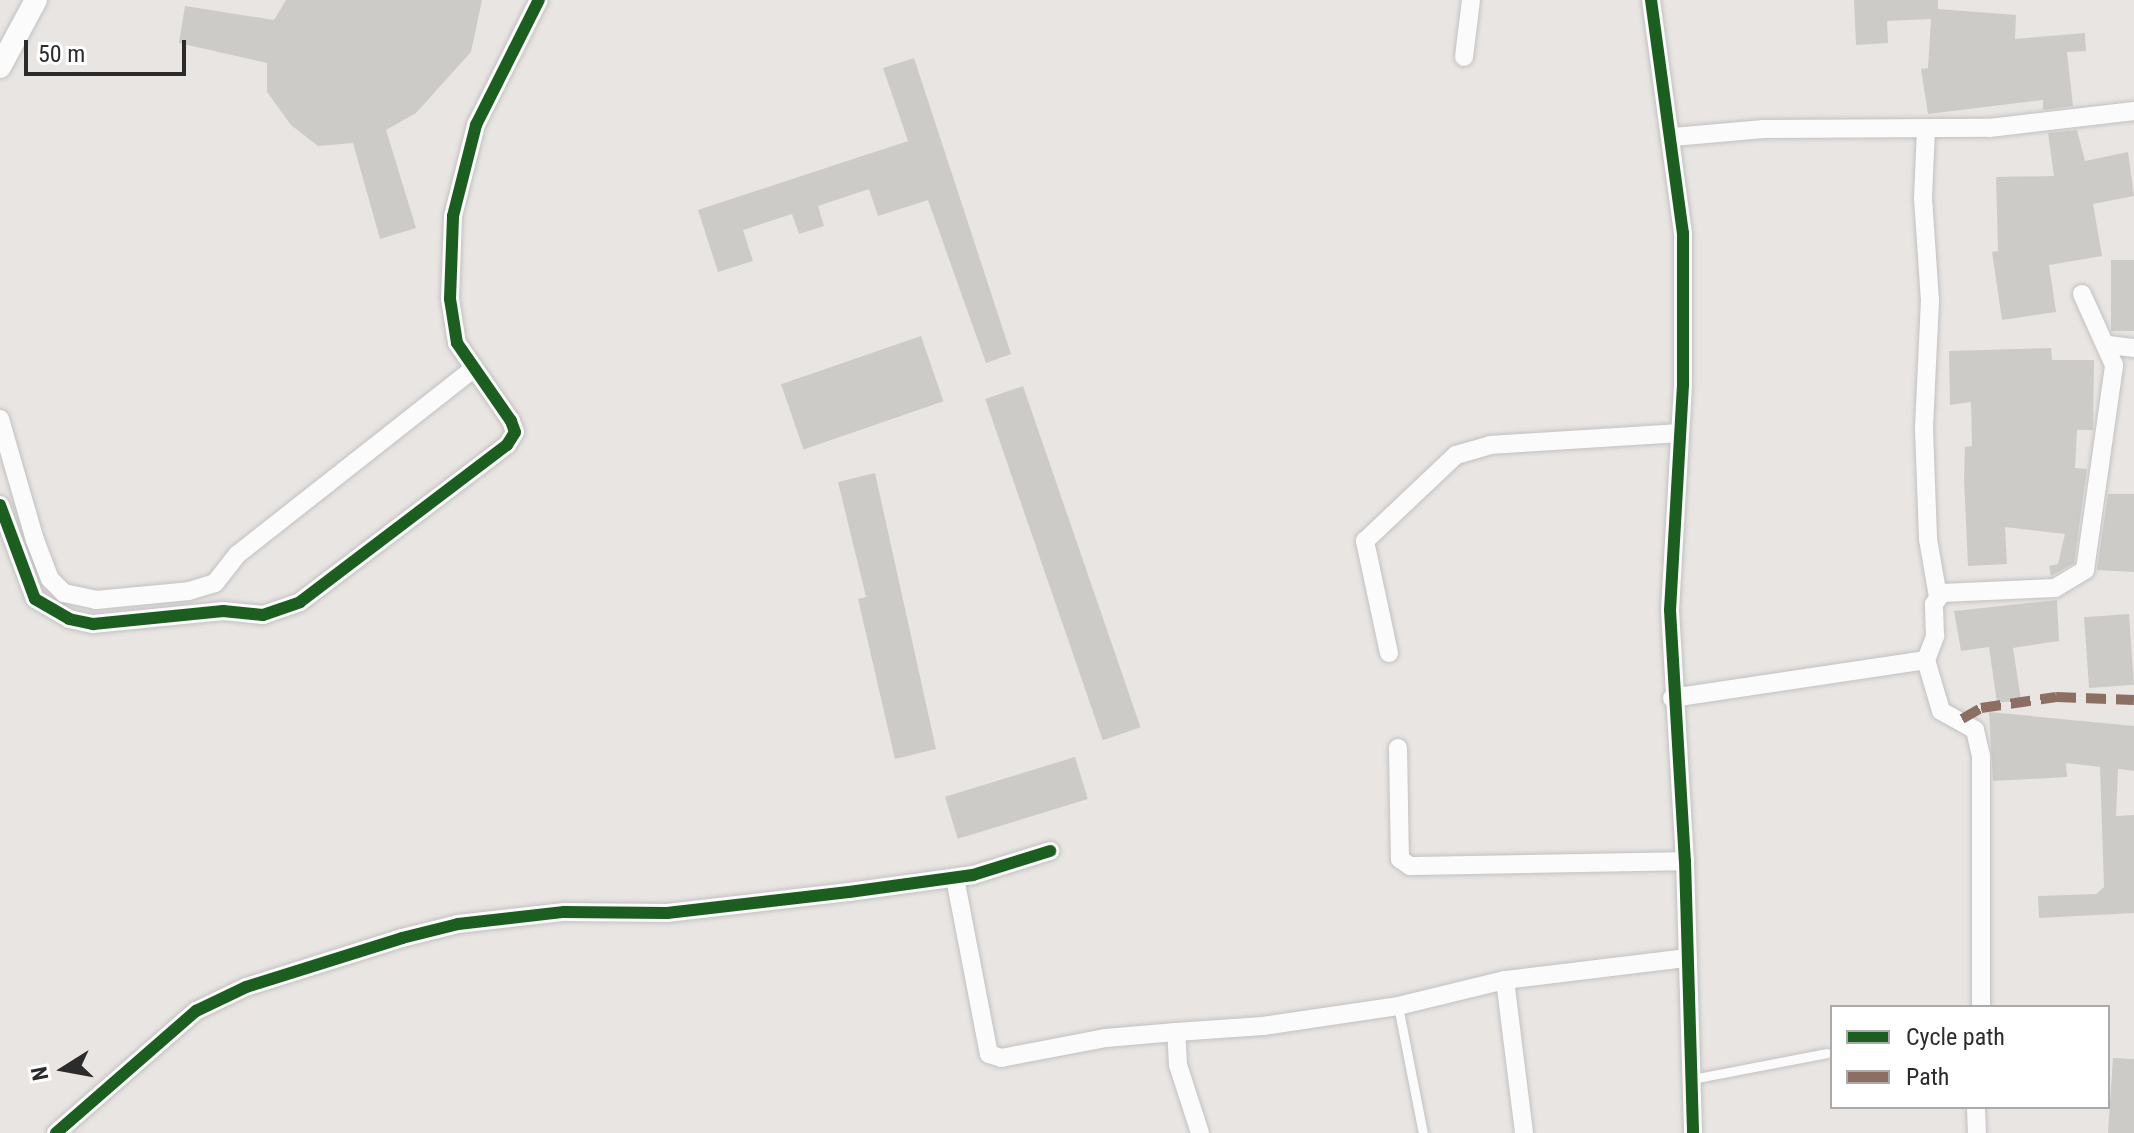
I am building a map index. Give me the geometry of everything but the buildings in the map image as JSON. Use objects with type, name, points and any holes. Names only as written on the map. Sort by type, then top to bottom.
[{"type":"street","points":[[0,67],[36,0]]},
{"type":"street","points":[[0,505],[35,599],[69,619],[93,624],[223,611],[263,615],[300,602],[507,445],[515,432],[457,343],[450,299],[457,187],[476,125],[539,0]]},
{"type":"street","points":[[1464,57],[1471,0]]},
{"type":"street","points":[[1651,0],[1673,137],[1683,233],[1680,433],[1670,610],[1672,698],[1685,861],[1693,1133]]},
{"type":"street","points":[[1673,137],[1764,129],[1926,129],[2134,111]]},
{"type":"street","points":[[1926,129],[1923,198],[1930,300],[1924,429],[1928,539],[1938,597],[1932,650],[1926,660],[1941,711],[1975,730],[1981,756],[1981,1005]]},
{"type":"street","points":[[1938,597],[1974,588],[2055,588],[2085,570],[2111,412],[2114,365],[2109,345],[2082,294]]},
{"type":"street","points":[[2109,345],[2134,348]]},
{"type":"street","points":[[0,419],[35,540],[50,579],[64,593],[96,600],[189,591],[215,583],[238,554],[474,368]]},
{"type":"street","points":[[1389,653],[1365,541],[1456,455],[1490,445],[1680,433]]},
{"type":"street","points":[[1672,698],[1926,660]]},
{"type":"street","points":[[1398,748],[1400,859],[1410,866],[1685,861]]},
{"type":"street","points":[[56,1133],[196,1011],[246,987],[402,938],[473,922],[564,912],[734,907],[955,878],[1050,851]]},
{"type":"street","points":[[955,878],[989,1054],[1001,1058],[1074,1043],[1263,1026],[1398,1006],[1505,980],[1687,958]]},
{"type":"street","points":[[1505,980],[1524,1133]]},
{"type":"street","points":[[1176,1032],[1178,1065],[1200,1133]]},
{"type":"street","points":[[1976,1109],[1977,1133]]},
{"type":"lane","points":[[1398,1006],[1423,1133]]},
{"type":"lane","points":[[1692,1079],[1827,1053]]},
{"type":"marked path","points":[[1962,719],[1981,708],[2056,697],[2134,700]]},
{"type":"cycle path","points":[[0,505],[35,599],[69,619],[93,624],[223,611],[263,615],[300,602],[507,445],[515,432],[511,421],[457,343],[450,299],[453,216],[476,125],[539,0]]},
{"type":"cycle path","points":[[1651,0],[1683,233],[1683,385],[1670,610],[1685,861],[1693,1133]]},
{"type":"cycle path","points":[[56,1133],[196,1011],[246,987],[402,938],[458,924],[564,912],[667,913],[849,892],[973,875],[1050,851]]}]
